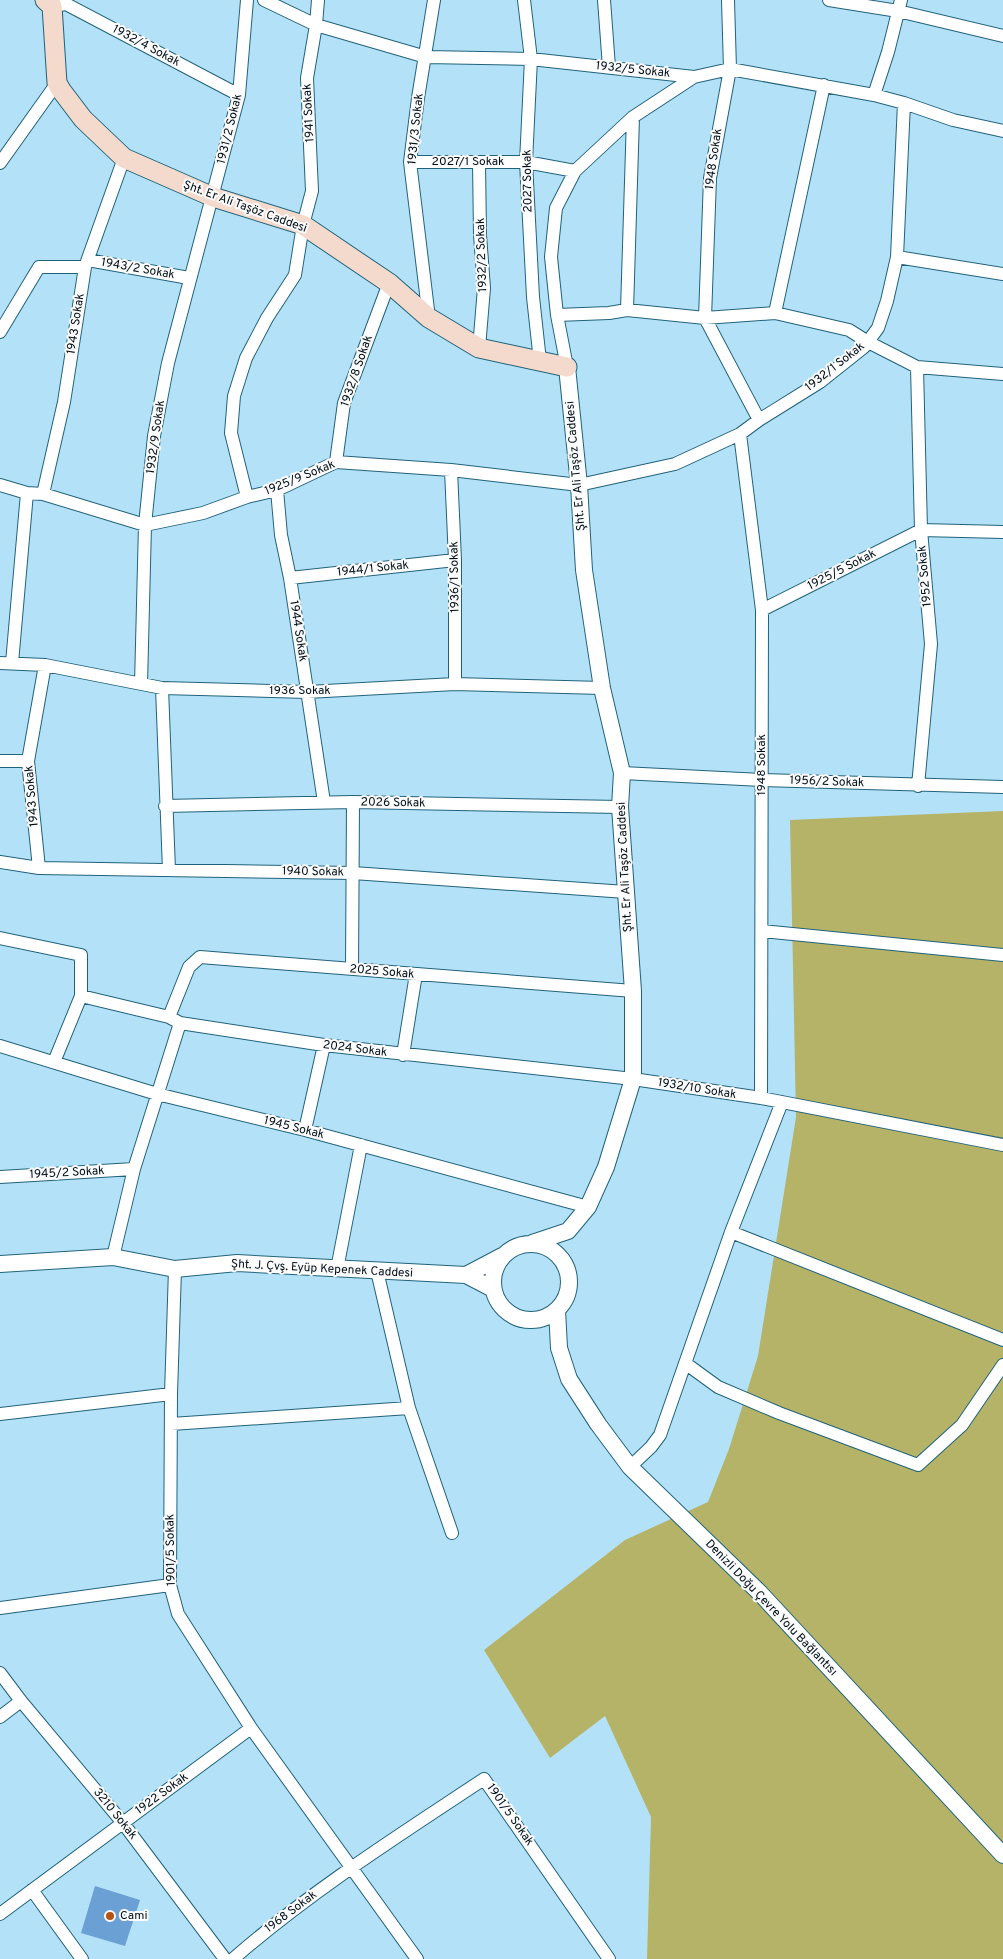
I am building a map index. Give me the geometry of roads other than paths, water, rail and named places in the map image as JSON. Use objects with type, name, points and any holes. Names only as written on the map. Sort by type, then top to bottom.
[{"type":"main road","points":[[57,83],[58,2]]},
{"type":"main road","name":"Şht. Er Ali Taşöz Caddesi","points":[[57,83],[83,118],[124,158],[213,197],[303,226],[389,283],[430,318],[479,348],[567,367]]},
{"type":"street","name":"1931/2 Sokak","points":[[213,197],[239,95],[247,0]]},
{"type":"street","name":"1932/5 Sokak","points":[[264,0],[316,25],[426,56],[531,59],[694,77],[730,69],[874,95],[953,120],[1003,131]]},
{"type":"street","name":"1941 Sokak","points":[[303,226],[312,192],[307,78],[316,25],[318,0]]},
{"type":"street","name":"1931/3 Sokak","points":[[430,318],[410,162],[434,0]]},
{"type":"street","name":"2027 Sokak","points":[[524,0],[531,59],[526,162],[533,297],[540,361]]},
{"type":"street","points":[[604,0],[609,68]]},
{"type":"street","name":"1948 Sokak","points":[[706,318],[710,178],[730,69],[728,0]]},
{"type":"street","points":[[830,0],[899,5],[1003,36]]},
{"type":"street","name":"1932/4 Sokak","points":[[58,2],[239,95]]},
{"type":"street","points":[[874,95],[888,52],[899,5]]},
{"type":"street","points":[[567,367],[557,315],[551,257],[556,208],[575,171],[633,117],[694,77]]},
{"type":"street","points":[[0,163],[57,83]]},
{"type":"street","points":[[774,313],[824,85]]},
{"type":"street","name":"1932/1 Sokak","points":[[579,485],[675,464],[740,434],[820,382],[864,347],[878,328],[887,301],[896,257],[904,103]]},
{"type":"street","points":[[627,310],[633,117]]},
{"type":"street","name":"1943 Sokak","points":[[43,494],[64,402],[86,264],[124,158]]},
{"type":"street","name":"2027/1 Sokak","points":[[410,162],[526,162],[575,171]]},
{"type":"street","name":"1932/2 Sokak","points":[[479,162],[480,235],[484,288],[479,348]]},
{"type":"street","name":"1932/9 Sokak","points":[[141,684],[145,525],[154,436],[168,363],[189,278],[213,197]]},
{"type":"street","points":[[247,497],[231,433],[234,396],[246,358],[267,318],[294,275],[303,226]]},
{"type":"street","points":[[896,257],[1003,274]]},
{"type":"street","name":"1943/2 Sokak","points":[[0,332],[39,267],[86,264],[189,278]]},
{"type":"street","name":"1932/8 Sokak","points":[[336,462],[344,403],[389,283]]},
{"type":"street","points":[[557,315],[610,313],[627,310],[706,318],[774,313],[848,330],[917,367],[1003,374]]},
{"type":"street","points":[[706,318],[759,420]]},
{"type":"street","name":"Şht. Er Ali Taşöz Caddesi","points":[[567,367],[579,485],[584,570],[602,688],[622,773],[620,807],[633,991],[633,1079],[606,1167],[588,1207],[568,1230]]},
{"type":"street","name":"1952 Sokak","points":[[917,367],[922,530],[931,644],[918,786]]},
{"type":"street","name":"1948 Sokak","points":[[740,434],[762,610],[760,1098]]},
{"type":"street","name":"1925/9 Sokak","points":[[0,484],[27,493],[43,494],[145,525],[203,513],[247,497],[277,490],[336,462],[451,470],[579,485]]},
{"type":"street","name":"1936/1 Sokak","points":[[451,470],[455,560],[455,684]]},
{"type":"street","name":"1944 Sokak","points":[[277,490],[281,535],[290,578],[324,802]]},
{"type":"street","points":[[6,663],[27,493]]},
{"type":"street","points":[[922,530],[1003,532]]},
{"type":"street","name":"1925/5 Sokak","points":[[762,610],[922,530]]},
{"type":"street","name":"1944/1 Sokak","points":[[290,578],[455,560]]},
{"type":"street","name":"1936 Sokak","points":[[6,663],[45,665],[162,688],[307,692],[455,684],[602,688]]},
{"type":"street","name":"1943 Sokak","points":[[38,868],[28,761],[45,665]]},
{"type":"street","points":[[162,688],[165,806],[169,870]]},
{"type":"street","points":[[0,762],[28,761]]},
{"type":"street","name":"1956/2 Sokak","points":[[622,773],[918,786],[1003,787]]},
{"type":"street","points":[[352,969],[353,802]]},
{"type":"street","name":"2026 Sokak","points":[[165,806],[353,802],[620,807]]},
{"type":"street","name":"1940 Sokak","points":[[0,862],[38,868],[353,873],[626,892]]},
{"type":"street","points":[[762,931],[1003,955]]},
{"type":"street","points":[[0,938],[81,955],[81,996],[54,1062]]},
{"type":"street","name":"2025 Sokak","points":[[113,1257],[134,1169],[157,1094],[189,967],[200,957],[633,991]]},
{"type":"street","points":[[403,1055],[416,974]]},
{"type":"street","name":"2024 Sokak","points":[[81,996],[175,1020],[324,1045],[633,1079]]},
{"type":"street","points":[[305,1130],[324,1045]]},
{"type":"street","name":"1945 Sokak","points":[[0,1046],[157,1094],[305,1130],[588,1207]]},
{"type":"street","name":"1932/10 Sokak","points":[[633,1079],[760,1098],[1003,1145]]},
{"type":"street","points":[[630,1467],[651,1447],[660,1435],[731,1232],[782,1102]]},
{"type":"street","points":[[337,1269],[361,1145]]},
{"type":"street","name":"1945/2 Sokak","points":[[0,1177],[134,1169]]},
{"type":"street","points":[[466,1276],[522,1244],[532,1243],[568,1230],[564,1262],[570,1282],[564,1302],[557,1310],[538,1320],[520,1319],[504,1310],[497,1301],[493,1290],[496,1266],[502,1256]]},
{"type":"street","points":[[731,1232],[1003,1340]]},
{"type":"street","points":[[532,1243],[557,1254],[564,1262]]},
{"type":"street","name":"Şht. J. Çvş. Eyüp Kepenek Caddesi","points":[[0,1264],[113,1257],[175,1269],[237,1263],[466,1276]]},
{"type":"street","name":"1901/5 Sokak","points":[[175,1269],[171,1394],[170,1584],[178,1614],[251,1728],[417,1959]]},
{"type":"street","points":[[377,1271],[409,1408],[452,1533]]},
{"type":"street","points":[[466,1276],[493,1290]]},
{"type":"street","points":[[557,1310],[559,1348]]},
{"type":"street","points":[[538,1320],[559,1348]]},
{"type":"street","name":"Denizli Doğu Çevre Yolu Bağlantısı","points":[[559,1348],[570,1380],[598,1424],[630,1467],[760,1593],[1003,1854]]},
{"type":"street","points":[[685,1364],[718,1387],[779,1413],[918,1465],[962,1425],[1003,1365]]},
{"type":"street","points":[[0,1414],[171,1394]]},
{"type":"street","points":[[171,1424],[409,1408]]},
{"type":"street","points":[[0,1608],[170,1584]]},
{"type":"street","name":"3210 Sokak","points":[[0,1673],[21,1701],[123,1823],[225,1959]]},
{"type":"street","points":[[0,1717],[21,1701]]},
{"type":"street","name":"1922 Sokak","points":[[0,1914],[251,1728]]},
{"type":"street","name":"1901/5 Sokak","points":[[350,1867],[484,1779],[609,1959]]},
{"type":"street","name":"1968 Sokak","points":[[233,1959],[269,1928],[350,1867]]},
{"type":"street","points":[[32,1890],[82,1959]]},
{"type":"place","name":"Cami","points":[[110,1916]]}]
